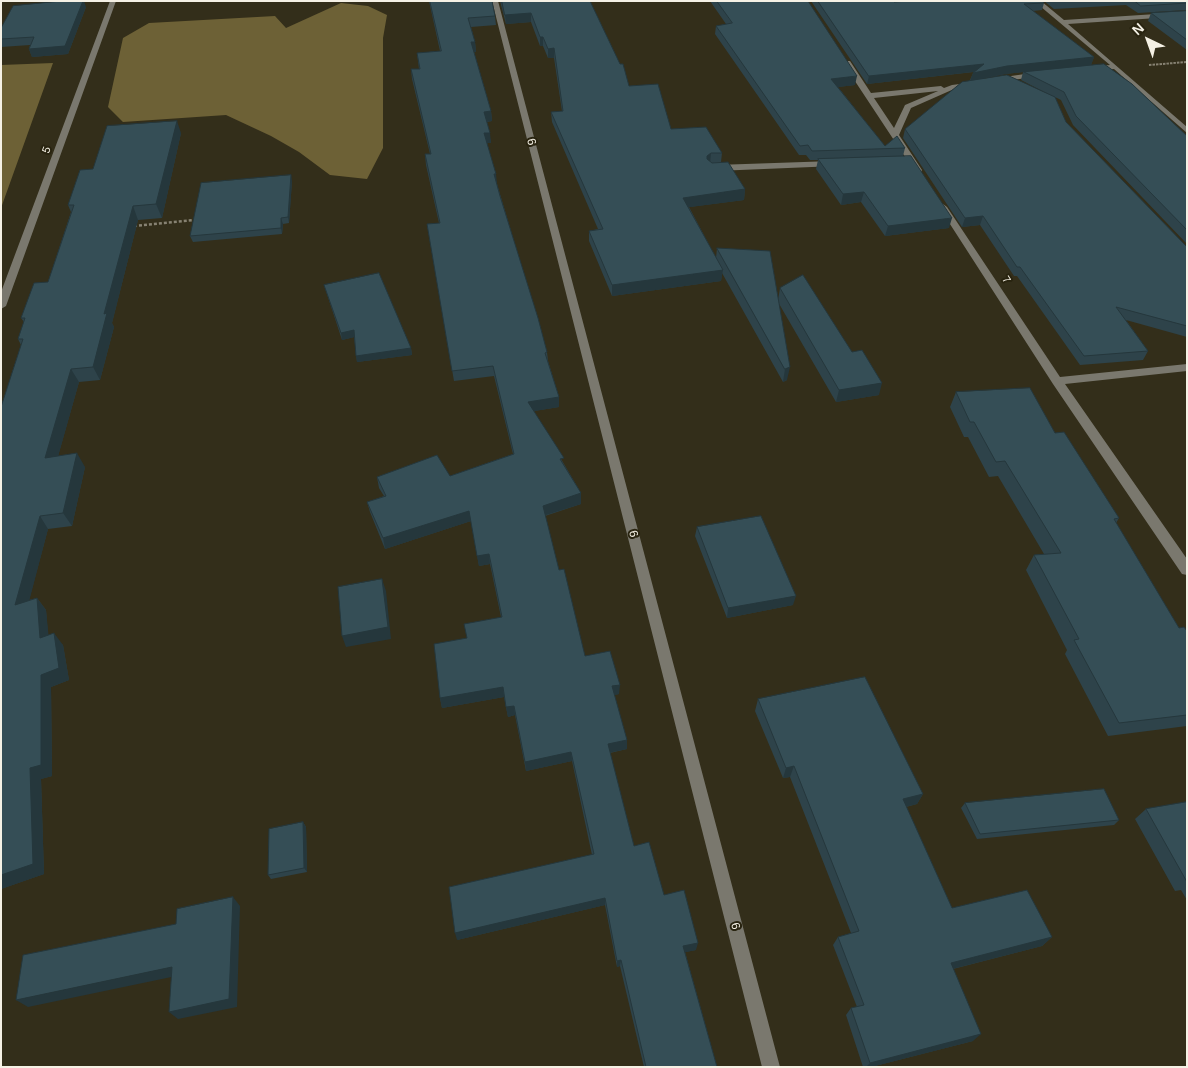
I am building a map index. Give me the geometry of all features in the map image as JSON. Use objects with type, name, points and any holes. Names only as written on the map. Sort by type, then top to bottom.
[{"type":"street","name":"5","points":[[1,306],[114,1]]},
{"type":"street","name":"6","points":[[495,1],[771,1067]]},
{"type":"street","points":[[1037,1],[1116,67],[1187,131]]},
{"type":"street","points":[[1062,22],[1187,14]]},
{"type":"street","points":[[843,56],[895,135],[907,161],[923,177]]},
{"type":"street","points":[[1087,70],[1116,67]]},
{"type":"street","points":[[988,81],[1049,73]]},
{"type":"street","points":[[1005,78],[1022,86]]},
{"type":"street","points":[[869,96],[978,83]]},
{"type":"street","points":[[895,135],[908,106],[952,87]]},
{"type":"street","points":[[711,168],[845,164]]},
{"type":"street","name":"7","points":[[939,202],[1057,380],[1187,570]]},
{"type":"street","points":[[1057,380],[1187,367]]},
{"type":"path","points":[[1116,67],[1187,62]]},
{"type":"path","points":[[125,227],[204,220]]},
{"type":"shaded area","points":[[341,3],[368,6],[387,15],[383,38],[383,148],[367,179],[330,175],[299,152],[271,136],[226,115],[123,122],[108,107],[123,38],[149,23],[275,16],[286,28]]},
{"type":"shaded area","points":[[53,63],[1,208],[1,65]]},
{"type":"building","points":[[83,1],[65,46],[29,49],[34,37],[1,39],[1,28],[13,6]]},
{"type":"building","points":[[430,1],[492,1],[495,16],[468,18],[475,42],[471,42],[491,111],[484,112],[490,133],[484,133],[496,174],[494,174],[500,196],[538,318],[547,352],[545,353],[559,397],[528,402],[564,458],[560,459],[581,493],[543,506],[559,570],[564,569],[585,656],[610,651],[620,685],[612,686],[627,740],[608,744],[634,846],[649,842],[664,895],[684,890],[698,943],[683,946],[717,1067],[646,1067],[621,960],[617,961],[605,898],[455,933],[449,887],[594,854],[571,752],[525,762],[514,706],[506,707],[503,687],[440,698],[434,644],[467,638],[464,624],[502,617],[489,554],[477,556],[469,511],[383,538],[367,502],[386,496],[377,477],[437,455],[450,476],[514,454],[493,366],[452,371],[427,224],[440,223],[425,154],[431,154],[411,69],[420,69],[417,53],[441,51]]},
{"type":"building","points":[[502,1],[590,1],[620,64],[623,64],[629,86],[658,84],[671,129],[706,127],[722,153],[711,153],[707,156],[707,159],[712,163],[728,162],[745,189],[683,198],[723,270],[612,285],[589,231],[603,229],[551,112],[563,111],[554,48],[548,49],[543,37],[540,37],[531,13],[505,15]]},
{"type":"building","points":[[717,1],[808,1],[857,76],[831,79],[885,146],[897,136],[905,148],[812,151],[808,145],[800,146],[716,26],[732,23]]},
{"type":"building","points":[[818,1],[1043,1],[1044,3],[1024,4],[1094,57],[1007,66],[973,73],[984,64],[869,76]]},
{"type":"building","points":[[1135,1],[1187,1],[1187,3],[1141,6]]},
{"type":"building","points":[[1187,11],[1187,40],[1151,13]]},
{"type":"building","points":[[1104,64],[1132,84],[1187,136],[1187,230],[1076,116],[1064,92],[1024,72]]},
{"type":"building","points":[[1007,75],[1055,97],[1066,122],[1187,247],[1187,326],[1116,307],[1148,351],[1084,356],[1020,267],[1017,267],[983,216],[965,218],[905,129],[962,82]]},
{"type":"building","points":[[177,121],[156,204],[133,206],[104,314],[107,313],[93,367],[71,369],[45,458],[77,453],[63,513],[40,516],[15,605],[37,598],[40,638],[54,633],[59,668],[41,675],[41,765],[30,768],[33,864],[1,875],[1,407],[23,339],[18,339],[25,318],[21,318],[34,283],[48,282],[74,205],[68,205],[80,170],[93,169],[107,126]]},
{"type":"building","points":[[911,156],[952,218],[888,226],[864,192],[843,194],[818,159]]},
{"type":"building","points":[[291,175],[288,217],[281,218],[281,228],[190,236],[201,183]]},
{"type":"building","points":[[717,248],[770,251],[790,367],[785,369]]},
{"type":"building","points":[[379,273],[411,348],[356,356],[354,330],[341,333],[324,285]]},
{"type":"building","points":[[803,275],[852,352],[862,350],[882,383],[839,390],[780,288]]},
{"type":"building","points":[[1030,388],[1055,433],[1064,432],[1119,518],[1114,519],[1179,628],[1184,627],[1187,631],[1187,715],[1119,723],[1074,640],[1079,639],[1034,555],[1061,553],[1005,461],[996,462],[974,422],[970,422],[956,392]]},
{"type":"building","points":[[761,516],[796,596],[728,608],[697,527]]},
{"type":"building","points":[[382,579],[388,627],[342,636],[338,587]]},
{"type":"building","points":[[865,677],[923,794],[903,799],[952,908],[1027,890],[1052,937],[951,963],[981,1034],[870,1063],[851,1008],[864,1005],[838,937],[859,931],[794,766],[786,768],[758,699]]},
{"type":"building","points":[[1104,789],[1119,820],[980,834],[965,803]]},
{"type":"building","points":[[1187,802],[1187,882],[1146,809]]},
{"type":"building","points":[[303,822],[304,868],[268,875],[269,829]]},
{"type":"building","points":[[233,897],[229,999],[169,1012],[172,967],[16,1000],[23,955],[176,924],[177,909]]}]
